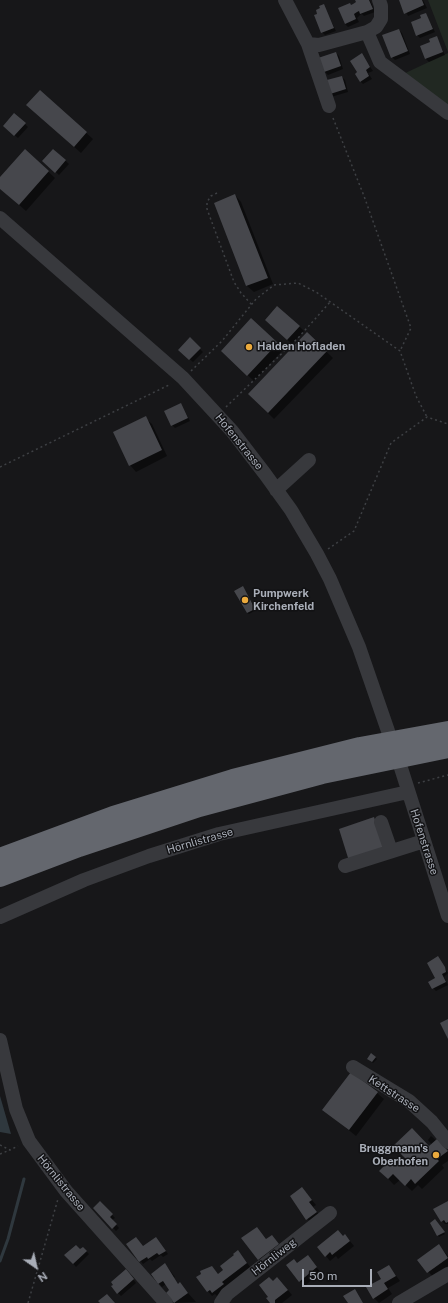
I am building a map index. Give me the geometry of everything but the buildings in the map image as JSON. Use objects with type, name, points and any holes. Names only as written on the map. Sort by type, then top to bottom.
[{"type":"highway","points":[[0,858],[113,816],[200,788],[325,755],[448,731]]},
{"type":"highway","points":[[0,877],[85,844],[213,803],[322,774],[448,748]]},
{"type":"street","points":[[285,0],[308,44],[328,106]]},
{"type":"street","points":[[308,44],[319,45],[367,32],[376,27],[381,19],[381,6],[379,0]]},
{"type":"street","points":[[367,32],[380,62],[448,113]]},
{"type":"street","name":"Hofenstrasse","points":[[0,218],[183,378],[232,431],[276,490],[317,554],[359,647],[388,731]]},
{"type":"street","points":[[276,490],[309,460]]},
{"type":"street","name":"Hofenstrasse","points":[[401,768],[448,915]]},
{"type":"street","name":"Hörnlistrasse","points":[[0,917],[84,880],[149,856],[219,834],[407,789]]},
{"type":"street","points":[[381,822],[392,851]]},
{"type":"street","points":[[346,866],[424,841]]},
{"type":"street","name":"Hörnlistrasse","points":[[0,1040],[16,1109],[29,1141],[66,1191],[166,1303]]},
{"type":"street","name":"Kettstrasse","points":[[353,1067],[409,1101],[424,1113],[448,1142]]},
{"type":"street","name":"Hörnliweg","points":[[221,1303],[227,1294],[330,1213]]},
{"type":"street","points":[[399,1303],[448,1274]]},
{"type":"path","points":[[328,106],[366,203],[411,328],[400,351]]},
{"type":"path","points":[[217,193],[211,196],[207,202],[207,210],[234,282],[241,294],[252,305]]},
{"type":"path","points":[[0,467],[183,378],[222,341],[252,305],[274,285],[298,283],[316,292],[400,351],[416,396],[427,417],[448,424]]},
{"type":"path","points":[[218,416],[299,337],[330,302]]},
{"type":"path","points":[[317,554],[332,548],[354,531],[391,443],[427,417]]},
{"type":"path","points":[[407,789],[448,775]]},
{"type":"path","points":[[0,1154],[29,1141]]},
{"type":"path","points":[[0,1145],[10,1150]]},
{"type":"path","points":[[28,1303],[56,1202],[66,1191]]},
{"type":"shaded area","points":[[428,0],[448,0],[448,52]]},
{"type":"shaded area","points":[[448,53],[448,113],[399,76]]},
{"type":"shaded area","points":[[0,1096],[11,1134],[0,1132]]},
{"type":"waterway","points":[[0,1261],[8,1239],[24,1179]]},
{"type":"place","name":"Halden Hofladen","points":[[249,347]]},
{"type":"place","name":"Pumpwerk Kirchenfeld","points":[[245,600]]},
{"type":"place","name":"Bruggmann's Oberhofen","points":[[436,1155]]}]
